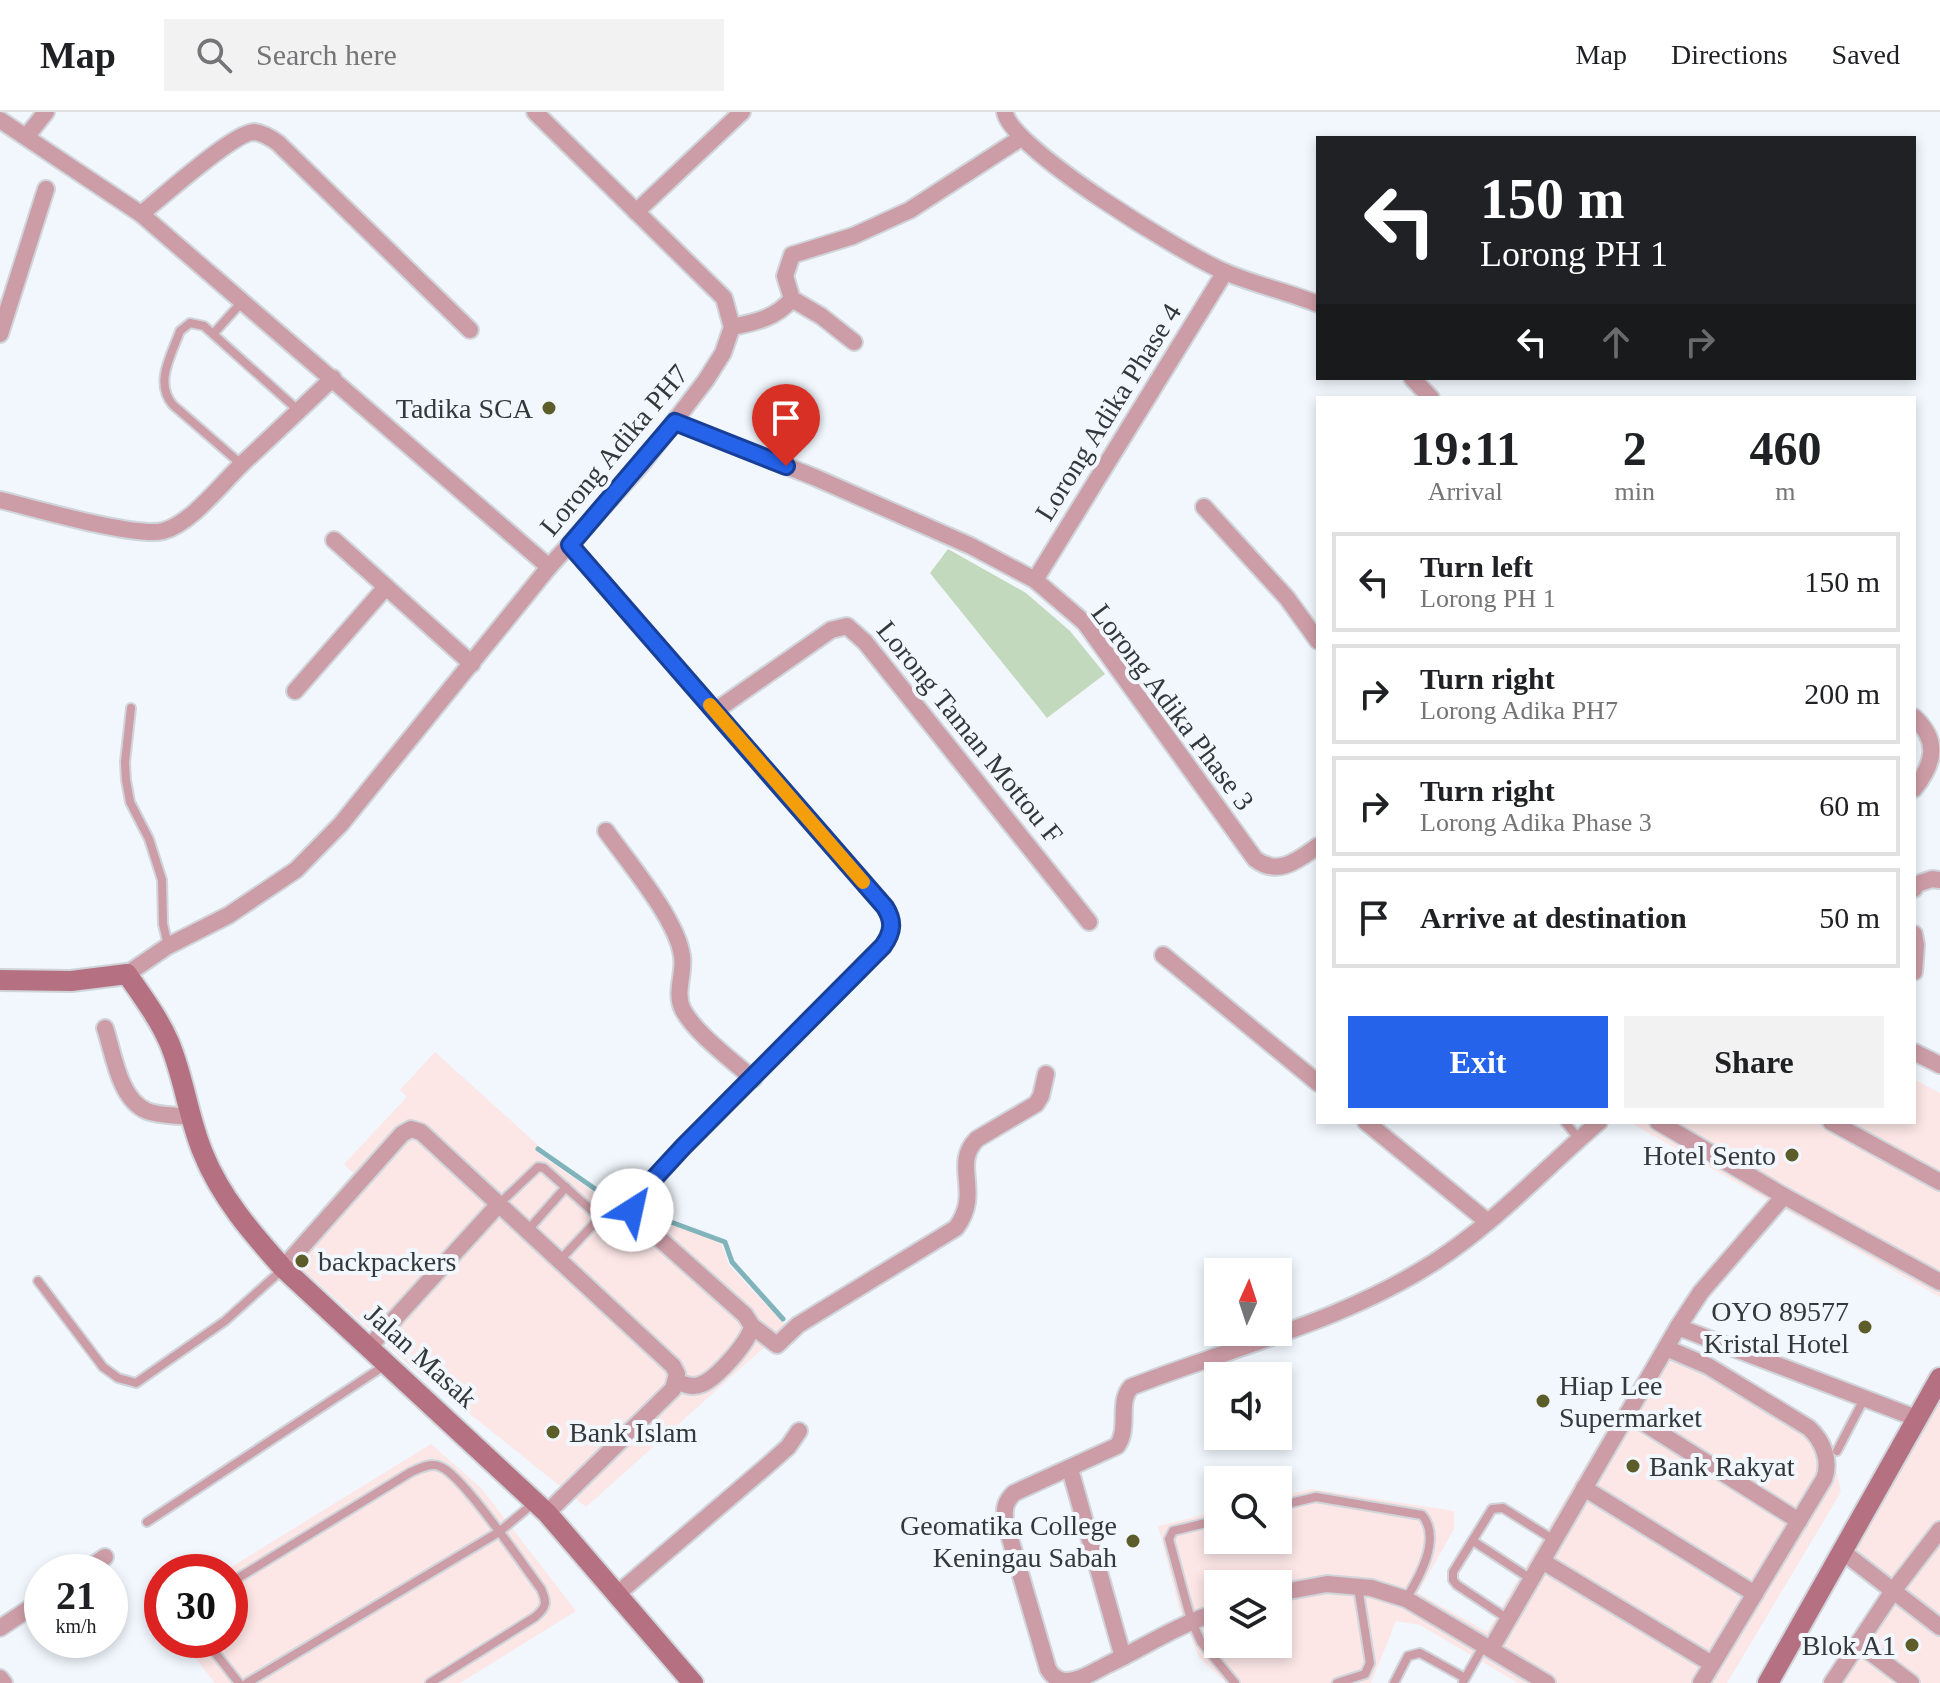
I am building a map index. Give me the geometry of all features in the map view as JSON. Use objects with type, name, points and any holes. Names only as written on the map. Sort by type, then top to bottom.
[{"type":"street","points":[[26,137],[46,112]]},
{"type":"street","points":[[535,112],[724,298],[732,327],[762,321],[783,310],[792,299]]},
{"type":"street","points":[[636,212],[742,112]]},
{"type":"street","points":[[1005,112],[1006,119],[1021,138],[1131,220],[1225,272],[1316,303]]},
{"type":"street","points":[[0,120],[141,214],[549,567]]},
{"type":"street","points":[[141,214],[232,140],[254,132],[266,135],[278,143],[470,330]]},
{"type":"street","points":[[854,342],[821,316],[792,299],[785,276],[792,255],[853,236],[910,210],[1021,138]]},
{"type":"street","points":[[0,334],[46,189]]},
{"type":"street","name":"Lorong Adika Phase 4","points":[[1035,580],[1225,272]]},
{"type":"street","name":"Lorong Adika PH7","points":[[127,974],[168,946],[229,915],[296,870],[341,824],[549,567],[675,422],[723,353],[732,327]]},
{"type":"street","points":[[0,500],[114,526],[164,531],[177,525],[333,378]]},
{"type":"street","points":[[1414,380],[1429,396]]},
{"type":"street","name":"Lorong Adika Phase 3","points":[[675,422],[814,477],[971,546],[1035,580],[1085,623],[1255,859],[1264,866],[1280,868],[1316,847]]},
{"type":"street","points":[[1204,507],[1287,598],[1316,638]]},
{"type":"street","points":[[334,540],[472,664]]},
{"type":"street","points":[[570,545],[885,907],[891,920],[891,933],[883,946],[635,1199],[632,1210],[641,1222],[745,1315],[752,1326],[777,1345],[798,1325],[956,1228],[967,1209],[969,1186],[965,1168],[969,1147],[977,1139],[1036,1104],[1046,1074]]},
{"type":"street","points":[[295,691],[386,587]]},
{"type":"street","name":"Lorong Taman Mottou F","points":[[715,711],[831,630],[847,626],[865,642],[1089,922]]},
{"type":"street","points":[[1916,719],[1923,725],[1930,742],[1932,760],[1916,786]]},
{"type":"street","points":[[606,831],[652,896],[677,940],[682,956],[679,987],[682,1008],[691,1021],[753,1079]]},
{"type":"street","points":[[1916,886],[1932,879],[1940,880]]},
{"type":"street","points":[[1163,955],[1316,1081]]},
{"type":"street","points":[[0,980],[71,981],[127,974]]},
{"type":"street","name":"Jalan Masak","points":[[127,974],[154,1012],[169,1042],[203,1154],[230,1204],[283,1268],[542,1507],[693,1683]]},
{"type":"street","points":[[105,1028],[125,1090],[132,1102],[149,1112],[191,1117]]},
{"type":"street","points":[[1916,1053],[1940,1065]]},
{"type":"street","points":[[1368,1124],[1488,1222]]},
{"type":"street","points":[[1204,1616],[1075,1680],[1053,1678],[1005,1521],[1007,1500],[1014,1493],[1111,1450],[1121,1442],[1125,1395],[1131,1387],[1377,1295],[1438,1260],[1488,1222],[1597,1124]]},
{"type":"street","points":[[1661,1124],[1940,1282]]},
{"type":"street","points":[[1835,1124],[1938,1176]]},
{"type":"street","points":[[283,1268],[402,1134],[411,1129],[421,1132],[528,1230],[673,1366],[677,1374],[673,1389],[542,1507]]},
{"type":"street","points":[[1487,1647],[1508,1619],[1701,1292],[1784,1196]]},
{"type":"street","points":[[369,1347],[499,1204]]},
{"type":"street","points":[[677,1382],[699,1386],[709,1381],[747,1341],[752,1326]]},
{"type":"street","points":[[1678,1327],[1916,1418]]},
{"type":"street","points":[[1666,1348],[1708,1366],[1815,1434],[1827,1461],[1827,1471],[1799,1521],[1701,1683]]},
{"type":"street","points":[[1768,1683],[1940,1377]]},
{"type":"street","points":[[1628,1413],[1799,1521]]},
{"type":"street","points":[[616,1595],[788,1447],[799,1431]]},
{"type":"street","points":[[1070,1469],[1123,1657]]},
{"type":"street","points":[[1584,1488],[1755,1594]]},
{"type":"street","points":[[1832,1683],[1893,1591],[1940,1530]]},
{"type":"street","points":[[1843,1552],[1940,1627]]},
{"type":"street","points":[[1542,1561],[1712,1664]]},
{"type":"street","points":[[1292,1590],[1312,1585],[1358,1587],[1406,1599],[1547,1683]]},
{"type":"street","points":[[0,1628],[24,1612]]},
{"type":"street","points":[[1858,1643],[1911,1683]]},
{"type":"lane","points":[[214,333],[241,303]]},
{"type":"lane","points":[[242,464],[173,405],[163,388],[180,331],[184,327],[198,323],[214,333],[299,411]]},
{"type":"lane","points":[[131,708],[126,780],[130,802],[149,839],[162,880],[163,924],[168,946]]},
{"type":"lane","points":[[1567,1124],[1579,1139]]},
{"type":"lane","points":[[499,1204],[538,1167],[544,1168],[599,1217]]},
{"type":"lane","points":[[528,1230],[566,1187]]},
{"type":"lane","points":[[560,1260],[599,1217],[614,1209],[632,1210]]},
{"type":"lane","points":[[38,1281],[103,1367],[118,1378],[136,1383],[225,1321],[283,1268]]},
{"type":"lane","points":[[147,1522],[388,1363]]},
{"type":"lane","points":[[1837,1451],[1865,1398]]},
{"type":"lane","points":[[248,1572],[397,1480],[428,1466],[440,1466],[458,1480],[547,1601],[544,1609],[430,1683]]},
{"type":"lane","points":[[1292,1503],[1316,1497],[1422,1515],[1428,1521],[1429,1528],[1427,1562],[1406,1599]]},
{"type":"lane","points":[[247,1683],[542,1507]]},
{"type":"lane","points":[[1508,1619],[1453,1580],[1453,1572],[1492,1509],[1497,1507],[1554,1540]]},
{"type":"lane","points":[[1204,1523],[1173,1531],[1170,1535],[1191,1620],[1205,1649],[1235,1683]]},
{"type":"lane","points":[[1473,1541],[1531,1579]]},
{"type":"lane","points":[[1337,1683],[1365,1674],[1370,1663],[1358,1587]]},
{"type":"lane","points":[[1394,1683],[1408,1656],[1413,1653],[1420,1653],[1464,1681],[1487,1647]]},
{"type":"lane","points":[[219,1658],[239,1683]]},
{"type":"shaded area","points":[[435,1052],[540,1147],[537,1152],[608,1202],[721,1242],[729,1265],[787,1327],[586,1507],[415,1370],[284,1253],[353,1173],[344,1164],[407,1097],[400,1090]]},
{"type":"shaded area","points":[[1916,1080],[1940,1093],[1940,1297],[1633,1124],[1916,1124]]},
{"type":"shaded area","points":[[1661,1337],[1721,1362],[1809,1417],[1830,1438],[1841,1492],[1727,1683],[1518,1683],[1420,1625],[1396,1621],[1371,1683],[1226,1683],[1199,1657],[1179,1608],[1158,1526],[1204,1514],[1204,1554],[1292,1554],[1292,1494],[1312,1489],[1454,1511],[1454,1529],[1418,1593],[1487,1632]]},
{"type":"shaded area","points":[[1940,1378],[1940,1683],[1832,1683],[1893,1591],[1843,1552]]},
{"type":"shaded area","points":[[431,1444],[481,1488],[576,1611],[460,1683],[215,1683],[195,1658],[248,1658],[248,1557]]},
{"type":"green space","points":[[948,549],[1026,593],[1070,631],[1105,674],[1047,718],[930,573]]},
{"type":"waterway","points":[[538,1149],[611,1200]]},
{"type":"waterway","points":[[652,1215],[725,1242],[732,1262],[783,1319]]},
{"type":"slow traffic","points":[[710,705],[863,882]]},
{"type":"place","name":"Tadika SCA","points":[[549,408]]},
{"type":"place","name":"Hotel Sento","points":[[1792,1155]]},
{"type":"place","name":"backpackers","points":[[302,1261]]},
{"type":"place","name":"OYO 89577 Kristal Hotel","points":[[1865,1327]]},
{"type":"place","name":"Hiap Lee Supermarket","points":[[1543,1401]]},
{"type":"place","name":"Bank Islam","points":[[553,1432]]},
{"type":"place","name":"Bank Rakyat","points":[[1633,1466]]},
{"type":"place","name":"Geomatika College Keningau Sabah","points":[[1133,1541]]},
{"type":"place","name":"Blok A1","points":[[1912,1645]]},
{"type":"route","points":[[632,1210],[635,1199],[683,1147],[883,946],[891,933],[891,920],[885,907],[570,545],[675,422],[786,466]]}]
